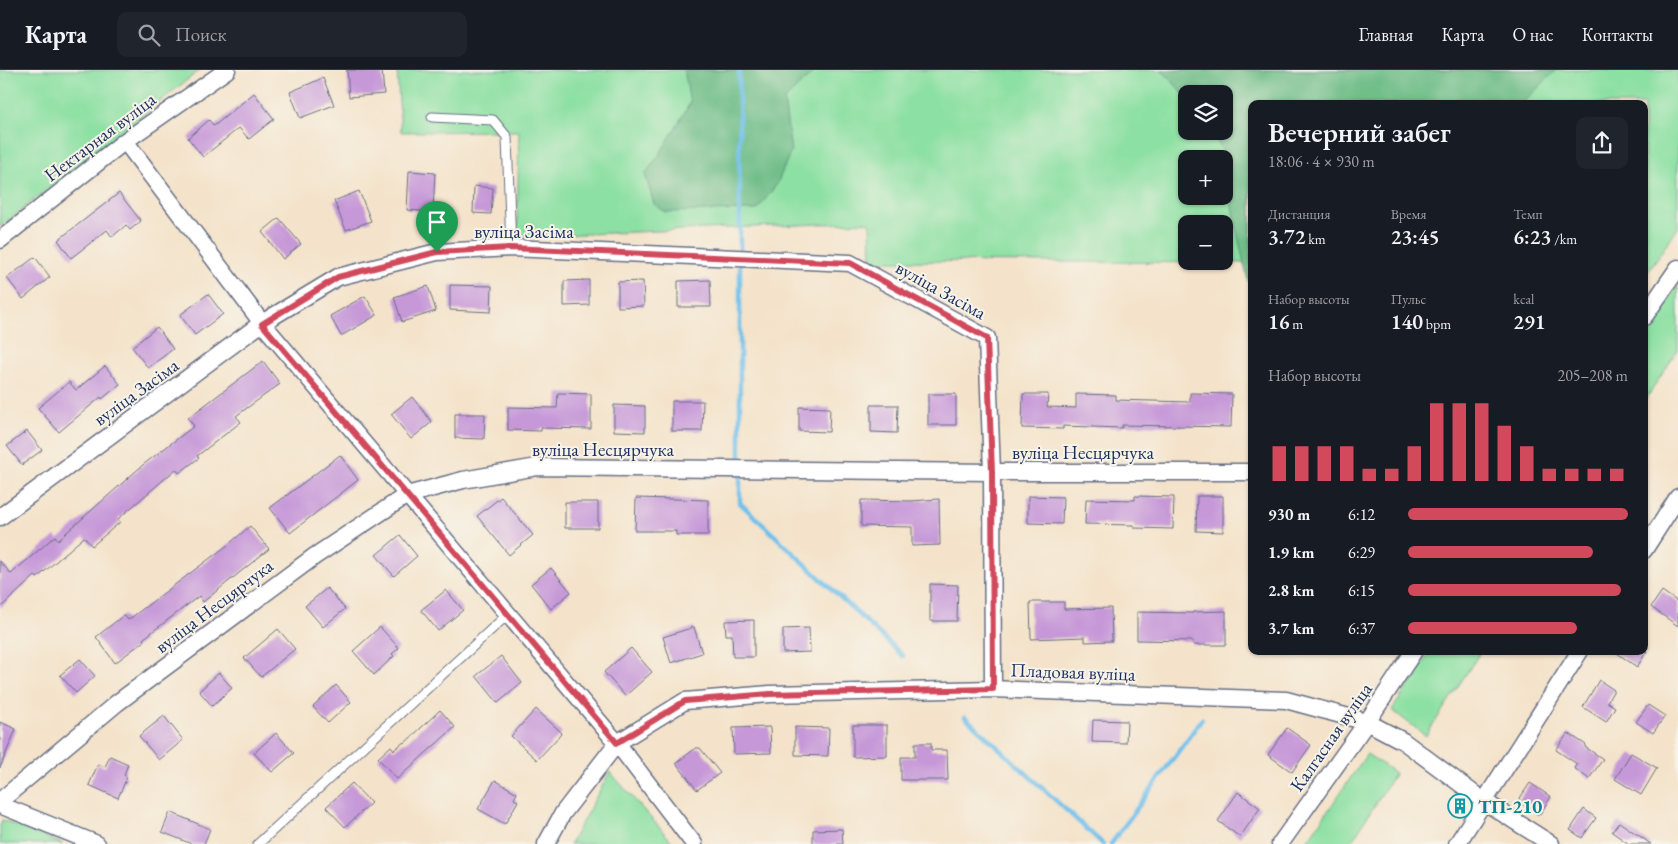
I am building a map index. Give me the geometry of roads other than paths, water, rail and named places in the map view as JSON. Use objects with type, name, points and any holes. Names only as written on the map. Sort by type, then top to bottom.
[{"type":"street","name":"Нектарная вуліца","points":[[0,240],[125,141],[227,70]]},
{"type":"street","points":[[125,141],[262,324],[617,743],[694,844]]},
{"type":"street","name":"вуліца Засіма","points":[[0,517],[262,324],[338,277],[437,252],[510,248],[850,263],[987,338],[992,472]]},
{"type":"street","points":[[1648,311],[1678,268]]},
{"type":"street","name":"вуліца Несцярчука","points":[[0,803],[117,704],[315,556],[407,495],[463,480],[537,467],[992,472],[1248,472]]},
{"type":"street","points":[[992,472],[993,689]]},
{"type":"street","points":[[1648,544],[1678,498]]},
{"type":"street","name":"Калгасная вуліца","points":[[1280,844],[1367,722],[1411,655]]},
{"type":"street","points":[[1457,844],[1577,655]]},
{"type":"street","name":"Пладовая вуліца","points":[[546,844],[563,813],[617,743],[685,701],[770,694],[993,689],[1286,700],[1367,722],[1403,741],[1485,802],[1551,844]]},
{"type":"street","points":[[0,803],[97,844]]},
{"type":"lane","points":[[432,117],[493,120],[507,136],[510,248]]},
{"type":"lane","points":[[258,844],[507,615]]},
{"type":"waterway","points":[[739,70],[740,254]]},
{"type":"waterway","points":[[740,261],[740,503],[903,656]]},
{"type":"waterway","points":[[965,717],[1103,844]]},
{"type":"waterway","points":[[1111,844],[1202,719]]},
{"type":"place","name":"ТП-210","points":[[1460,806]]}]
